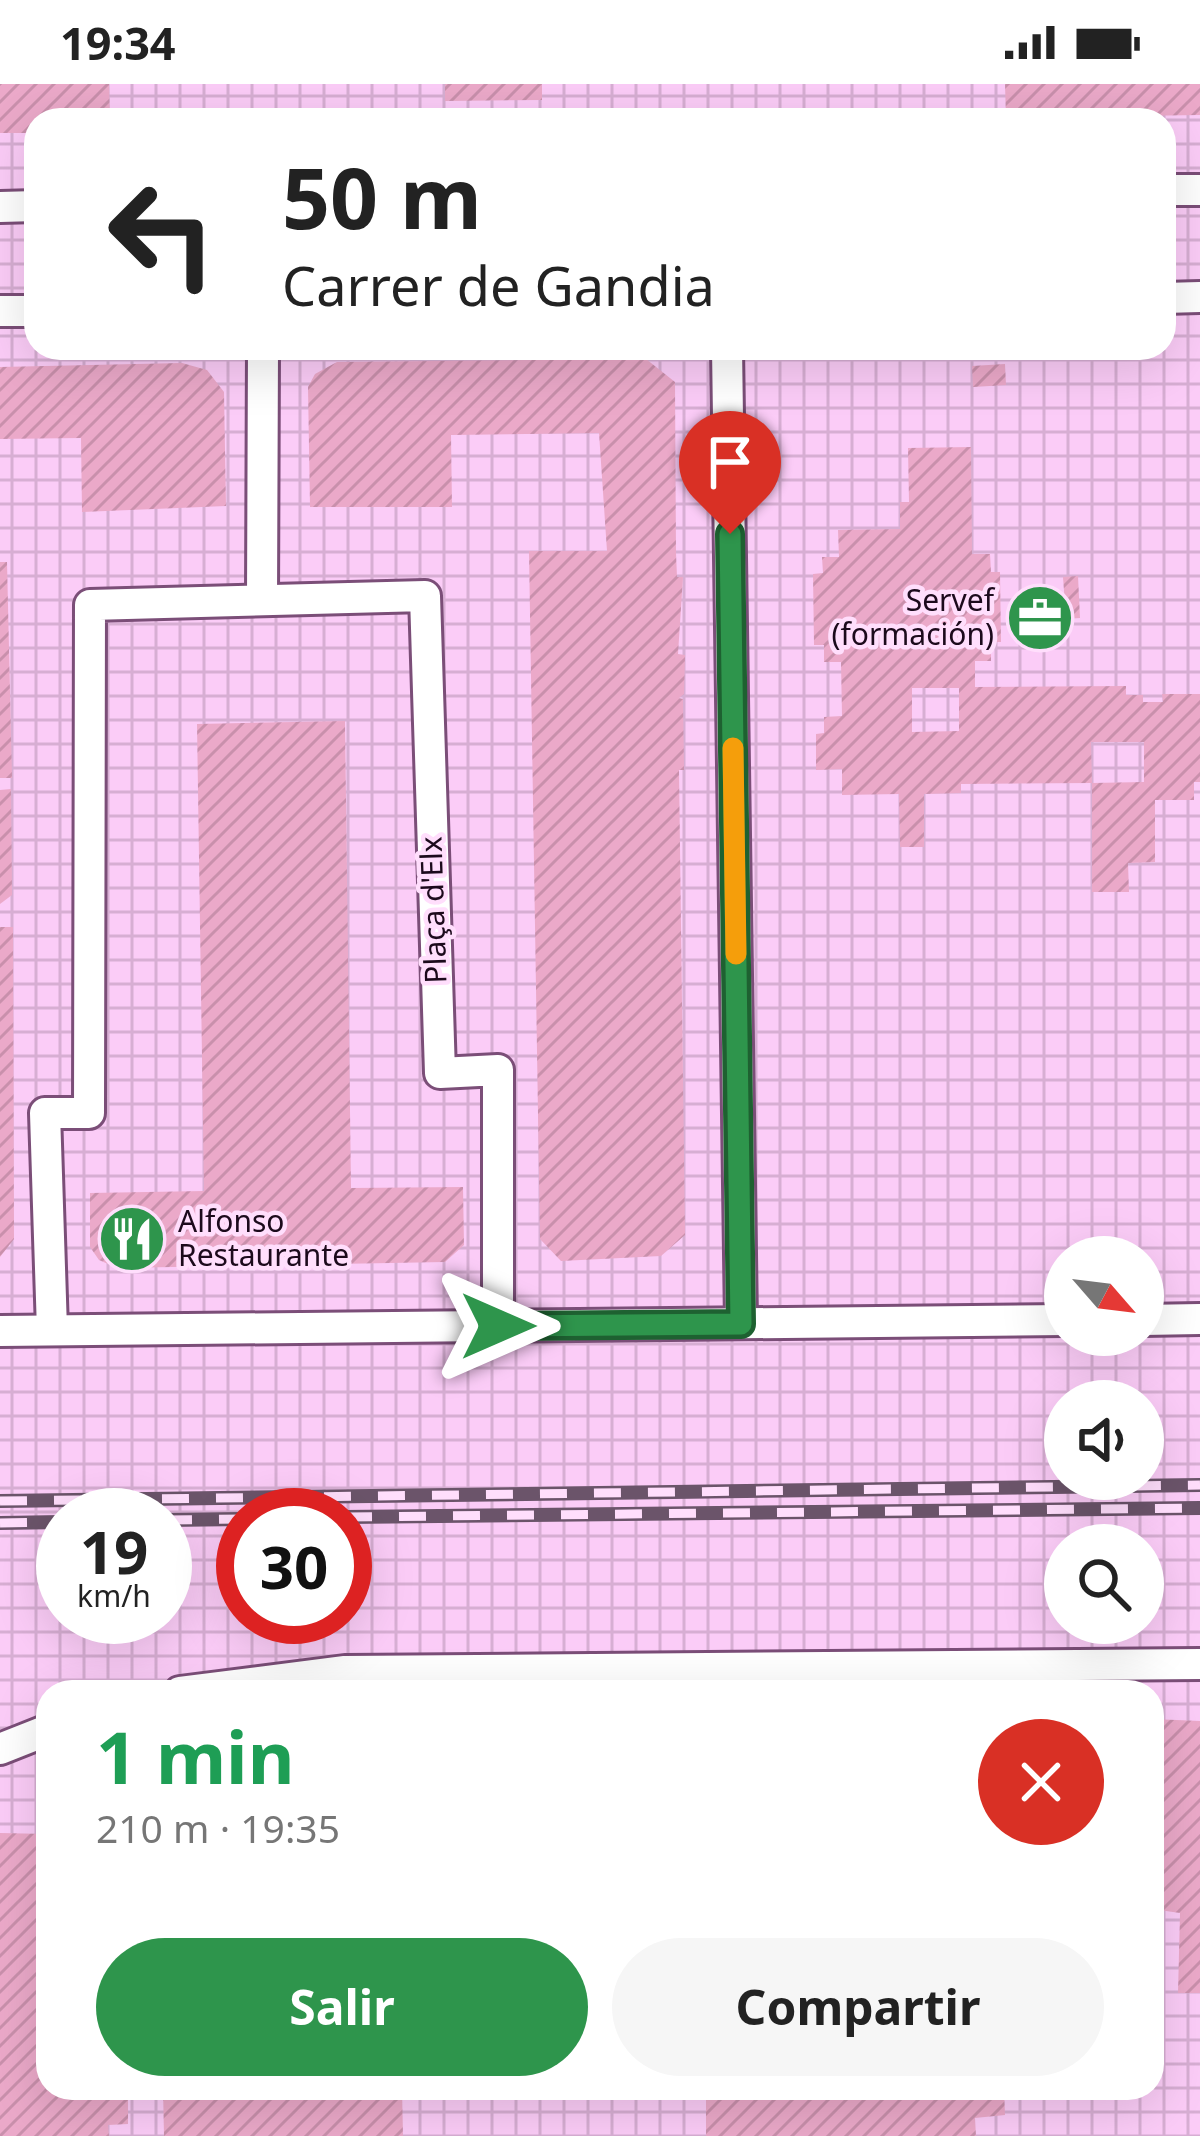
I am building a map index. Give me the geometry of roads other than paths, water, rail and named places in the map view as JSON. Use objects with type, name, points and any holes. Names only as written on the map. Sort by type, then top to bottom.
[{"type":"street","points":[[262,600],[263,360]]},
{"type":"street","points":[[728,360],[741,1324]]},
{"type":"street","name":"Plaça d'Elx","points":[[52,1330],[45,1113],[89,1114],[90,605],[424,596],[440,1073],[498,1070],[498,1326]]},
{"type":"street","points":[[1164,1320],[1200,1319]]},
{"type":"street","points":[[0,1330],[1044,1320]]},
{"type":"street","points":[[270,1680],[345,1670],[1200,1664]]},
{"type":"street","points":[[0,1749],[36,1735]]},
{"type":"railway","points":[[0,1501],[1200,1485]]},
{"type":"railway","points":[[372,1517],[1200,1508]]},
{"type":"railway","points":[[192,1520],[216,1519]]},
{"type":"railway","points":[[0,1523],[36,1522]]},
{"type":"place","name":"Servef (formación)","points":[[1040,618]]},
{"type":"place","name":"Alfonso Restaurante","points":[[132,1239]]}]
